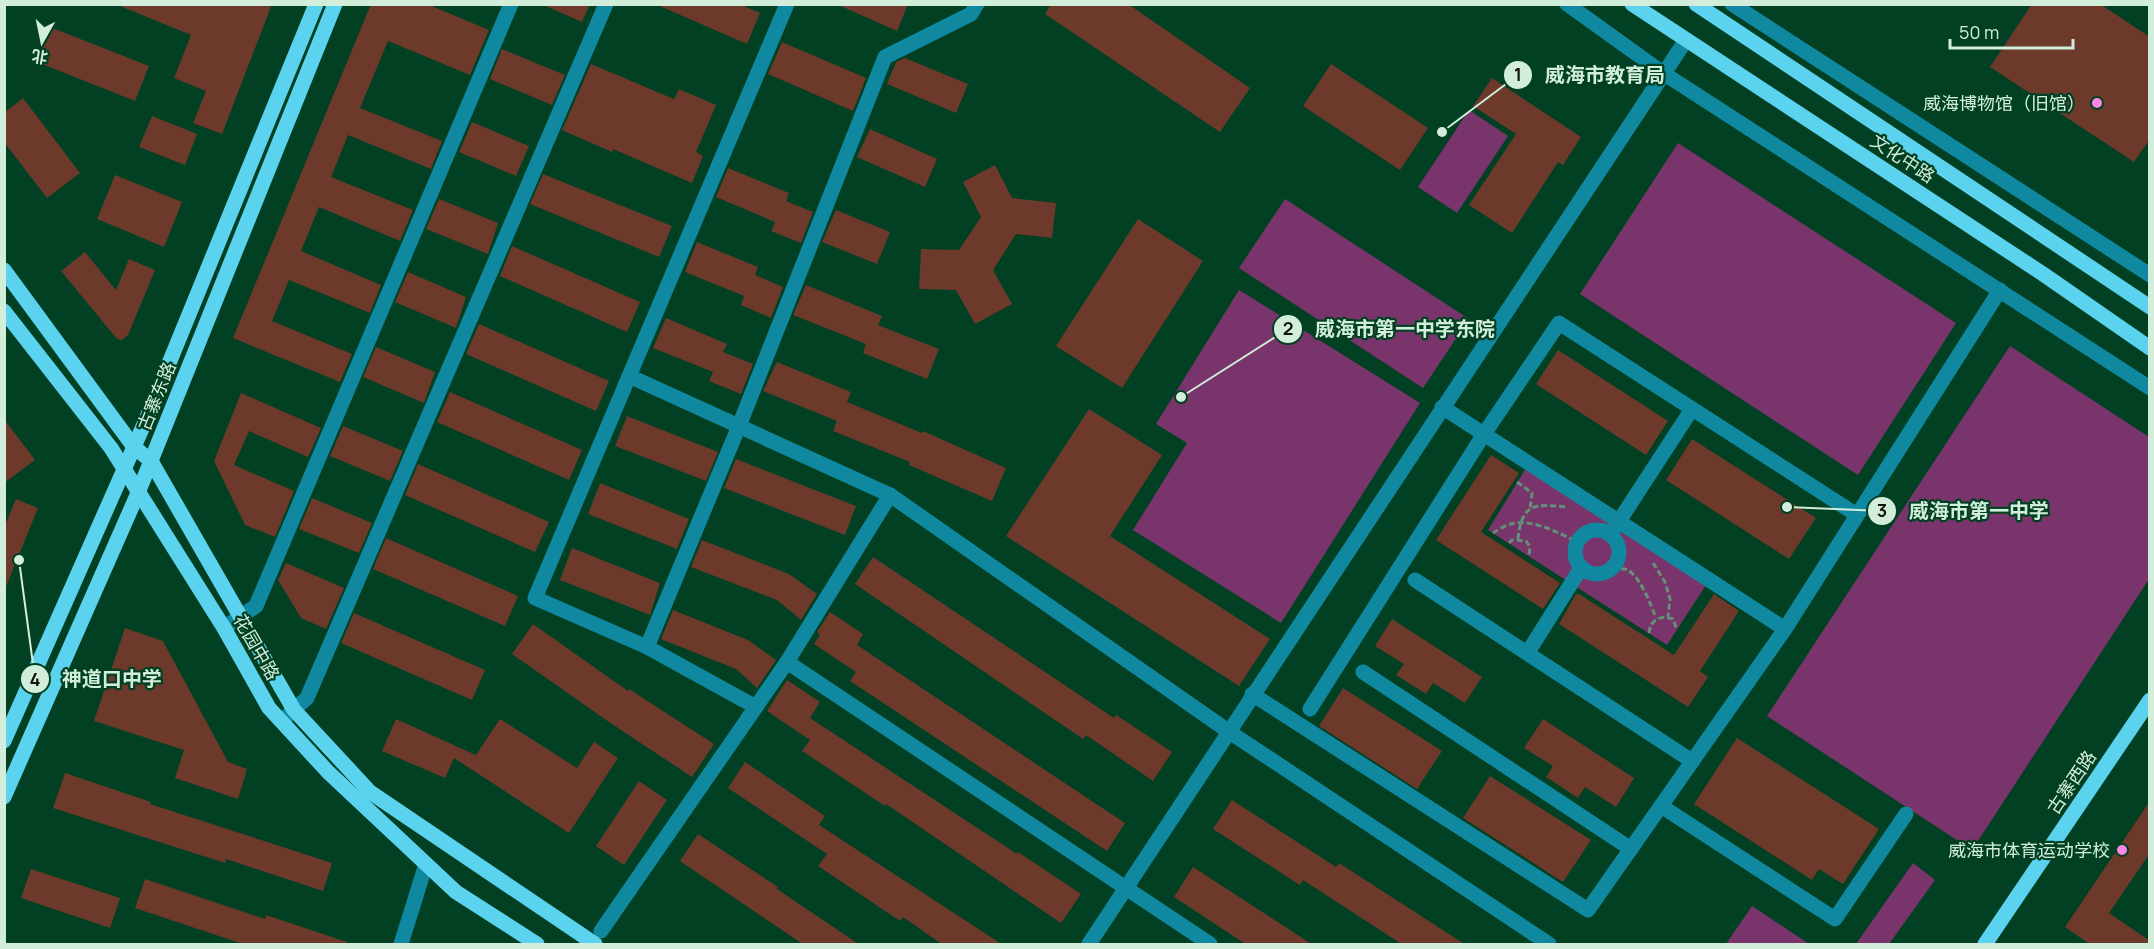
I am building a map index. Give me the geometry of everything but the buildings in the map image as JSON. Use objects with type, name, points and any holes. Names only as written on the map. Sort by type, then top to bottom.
[{"type":"main road","name":"古寨东路","points":[[4,741],[134,447],[316,4]]},
{"type":"main road","name":"古寨东路","points":[[4,797],[138,493],[335,4]]},
{"type":"main road","name":"文化中路","points":[[1632,4],[2033,267],[2150,348]]},
{"type":"main road","name":"文化中路","points":[[1696,4],[2150,307]]},
{"type":"main road","points":[[4,270],[134,447],[151,461],[294,710],[370,792],[598,938]]},
{"type":"main road","name":"花园中路","points":[[4,311],[111,448],[224,628],[269,708],[328,772],[456,892],[537,945]]},
{"type":"main road","name":"古寨西路","points":[[1985,945],[2150,700]]},
{"type":"street","points":[[224,628],[256,606],[511,4]]},
{"type":"street","points":[[281,722],[307,698],[606,4]]},
{"type":"street","points":[[756,707],[646,647],[535,598],[787,4]]},
{"type":"street","points":[[956,4],[974,9]]},
{"type":"street","points":[[1567,4],[1664,73],[2150,388]]},
{"type":"street","points":[[1732,4],[2150,275]]},
{"type":"street","points":[[646,647],[739,426],[885,57],[974,9]]},
{"type":"street","points":[[1089,945],[1252,694],[1686,40]]},
{"type":"street","points":[[1252,694],[1588,910],[1785,629],[2000,290]]},
{"type":"street","points":[[1310,709],[1484,434],[1559,323],[1857,515]]},
{"type":"street","points":[[628,376],[890,495],[1228,731],[1550,945]]},
{"type":"street","points":[[1442,407],[1589,502],[1615,528],[1652,543],[1785,629]]},
{"type":"street","points":[[1615,528],[1596,530],[1581,536],[1577,542],[1575,556],[1581,568],[1593,574],[1600,574],[1612,568],[1619,555],[1615,528],[1692,409]]},
{"type":"street","points":[[598,938],[787,662],[890,495]]},
{"type":"street","points":[[1528,652],[1581,568]]},
{"type":"street","points":[[1415,580],[1692,761]]},
{"type":"street","points":[[787,662],[1210,945]]},
{"type":"street","points":[[1363,672],[1631,849]]},
{"type":"street","points":[[1661,806],[1835,919],[1906,814]]},
{"type":"street","points":[[402,945],[426,864]]},
{"type":"path","points":[[1517,482],[1532,493],[1530,508],[1520,523],[1518,539]]},
{"type":"path","points":[[1530,508],[1543,504],[1576,508],[1589,502]]},
{"type":"path","points":[[1493,533],[1510,524],[1520,523],[1537,526],[1577,542]]},
{"type":"path","points":[[1509,543],[1518,539],[1526,541],[1530,547],[1529,556]]},
{"type":"path","points":[[1652,543],[1650,556],[1665,582],[1670,599],[1668,617]]},
{"type":"path","points":[[1612,568],[1627,570],[1636,580],[1648,596],[1656,618]]},
{"type":"path","points":[[1649,633],[1650,624],[1656,618],[1673,619],[1677,630]]},
{"type":"shaded area","points":[[1469,110],[1508,136],[1457,213],[1418,187]]},
{"type":"shaded area","points":[[1678,143],[1956,323],[1858,475],[1580,294]]},
{"type":"shaded area","points":[[1285,199],[1469,319],[1423,388],[1239,268]]},
{"type":"shaded area","points":[[1239,290],[1420,403],[1281,623],[1133,530],[1187,443],[1156,424]]},
{"type":"shaded area","points":[[2010,346],[2149,437],[2149,579],[1972,850],[1767,716]]},
{"type":"shaded area","points":[[1526,468],[1706,585],[1667,645],[1488,530]]},
{"type":"shaded area","points":[[1913,863],[1935,880],[1889,944],[1856,944]]},
{"type":"shaded area","points":[[1752,906],[1809,944],[1726,944]]},
{"type":"place","name":"威海博物馆（旧馆）","points":[[2097,103]]},
{"type":"place","name":"威海市教育局","points":[[1442,132]]},
{"type":"place","name":"威海市第一中学东院","points":[[1181,397]]},
{"type":"place","name":"威海市第一中学","points":[[1787,507]]},
{"type":"place","name":"神道口中学","points":[[19,560]]},
{"type":"place","name":"威海市体育运动学校","points":[[2122,850]]}]
